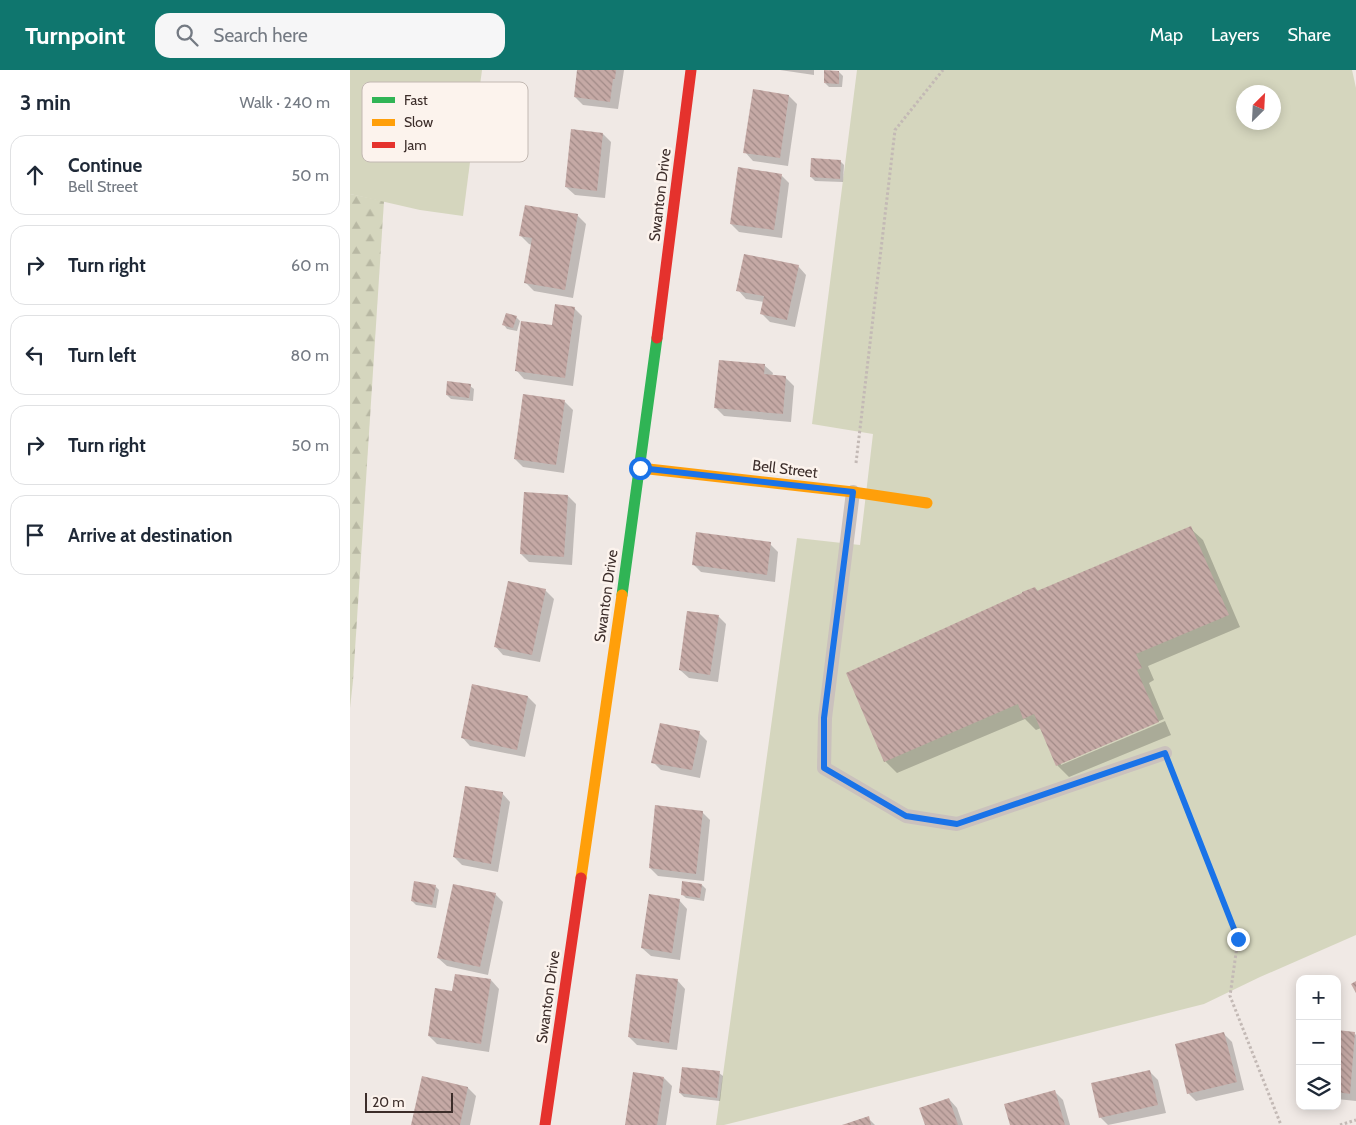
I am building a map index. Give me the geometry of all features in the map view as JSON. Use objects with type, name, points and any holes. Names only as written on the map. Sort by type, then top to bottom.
[{"type":"street","name":"Swanton Drive","points":[[545,1125],[640,468],[691,70]]},
{"type":"street","name":"Bell Street","points":[[640,468],[853,492],[927,503]]},
{"type":"lane","points":[[853,492],[824,718],[824,768],[906,816],[957,824],[1165,753]]},
{"type":"path","points":[[853,492],[895,130],[943,70]]},
{"type":"path","points":[[1165,753],[1238,939],[1230,996],[1281,1125]]},
{"type":"path","points":[[1340,1125],[1356,1120]]},
{"type":"green space","points":[[350,70],[482,70],[480,82],[362,82],[362,162],[470,162],[463,216],[420,210],[350,194]]},
{"type":"green space","points":[[857,70],[1352,70],[1356,88],[1356,935],[1204,1004],[724,1125],[716,1125],[797,538],[860,545],[873,434],[812,424]]},
{"type":"green space","points":[[350,194],[384,201],[350,708]]},
{"type":"building","points":[[577,70],[616,70],[610,102],[574,97]]},
{"type":"building","points":[[824,70],[839,71],[839,84],[824,83]]},
{"type":"building","points":[[753,89],[789,95],[780,158],[743,153]]},
{"type":"building","points":[[571,129],[603,133],[597,191],[565,187]]},
{"type":"building","points":[[811,158],[841,160],[840,179],[810,177]]},
{"type":"building","points":[[738,167],[782,174],[774,230],[730,224]]},
{"type":"building","points":[[525,205],[578,214],[565,290],[524,283],[532,238],[519,236]]},
{"type":"building","points":[[744,254],[799,265],[787,320],[760,314],[764,296],[736,291]]},
{"type":"building","points":[[555,304],[575,307],[565,378],[515,371],[521,321],[552,325]]},
{"type":"building","points":[[506,313],[517,316],[513,328],[502,325]]},
{"type":"building","points":[[719,360],[765,364],[764,374],[786,376],[783,414],[714,408]]},
{"type":"building","points":[[447,381],[471,384],[469,398],[446,395]]},
{"type":"building","points":[[523,394],[565,400],[556,465],[514,459]]},
{"type":"building","points":[[524,492],[568,495],[564,557],[520,554]]},
{"type":"building","points":[[1191,526],[1229,615],[1136,654],[1142,668],[1137,670],[1159,722],[1056,766],[1034,714],[1023,719],[1018,704],[884,762],[846,673],[1022,592],[1035,587],[1037,591]]},
{"type":"building","points":[[696,532],[771,542],[767,575],[692,565]]},
{"type":"building","points":[[508,581],[546,589],[532,655],[494,647]]},
{"type":"building","points":[[687,611],[719,615],[710,675],[679,670]]},
{"type":"building","points":[[472,684],[528,696],[517,750],[461,738]]},
{"type":"building","points":[[660,723],[700,731],[692,770],[651,763]]},
{"type":"building","points":[[465,786],[503,792],[491,864],[453,857]]},
{"type":"building","points":[[655,805],[703,811],[696,874],[649,868]]},
{"type":"building","points":[[414,881],[436,885],[432,905],[411,901]]},
{"type":"building","points":[[682,881],[702,884],[700,898],[681,895]]},
{"type":"building","points":[[453,884],[496,893],[480,967],[437,958]]},
{"type":"building","points":[[649,894],[680,899],[672,953],[641,948]]},
{"type":"building","points":[[455,974],[491,979],[481,1044],[428,1036],[435,988],[452,991]]},
{"type":"building","points":[[636,974],[678,979],[669,1043],[628,1037]]},
{"type":"building","points":[[1356,981],[1356,993],[1351,984]]},
{"type":"building","points":[[1341,1030],[1355,1032],[1350,1094],[1341,1093]]},
{"type":"building","points":[[1224,1032],[1237,1082],[1187,1094],[1175,1044]]},
{"type":"building","points":[[682,1067],[720,1071],[717,1098],[679,1093]]},
{"type":"building","points":[[1150,1070],[1158,1105],[1099,1118],[1091,1083]]},
{"type":"building","points":[[633,1072],[664,1077],[657,1125],[625,1125]]},
{"type":"building","points":[[422,1076],[468,1087],[460,1125],[411,1125]]},
{"type":"building","points":[[1055,1090],[1065,1125],[1010,1125],[1004,1104]]},
{"type":"building","points":[[949,1098],[958,1125],[925,1125],[919,1108]]},
{"type":"building","points":[[869,1116],[871,1125],[842,1125]]},
{"type":"traffic: fast","points":[[622,595],[657,338]]},
{"type":"traffic: slow","points":[[640,468],[853,492],[927,503]]},
{"type":"traffic: slow","points":[[581,878],[622,595]]},
{"type":"traffic: jam","points":[[657,338],[691,70]]},
{"type":"traffic: jam","points":[[545,1125],[581,878]]},
{"type":"route","points":[[640,468],[853,492],[824,718],[824,768],[906,816],[957,824],[1165,753],[1238,939]]}]
